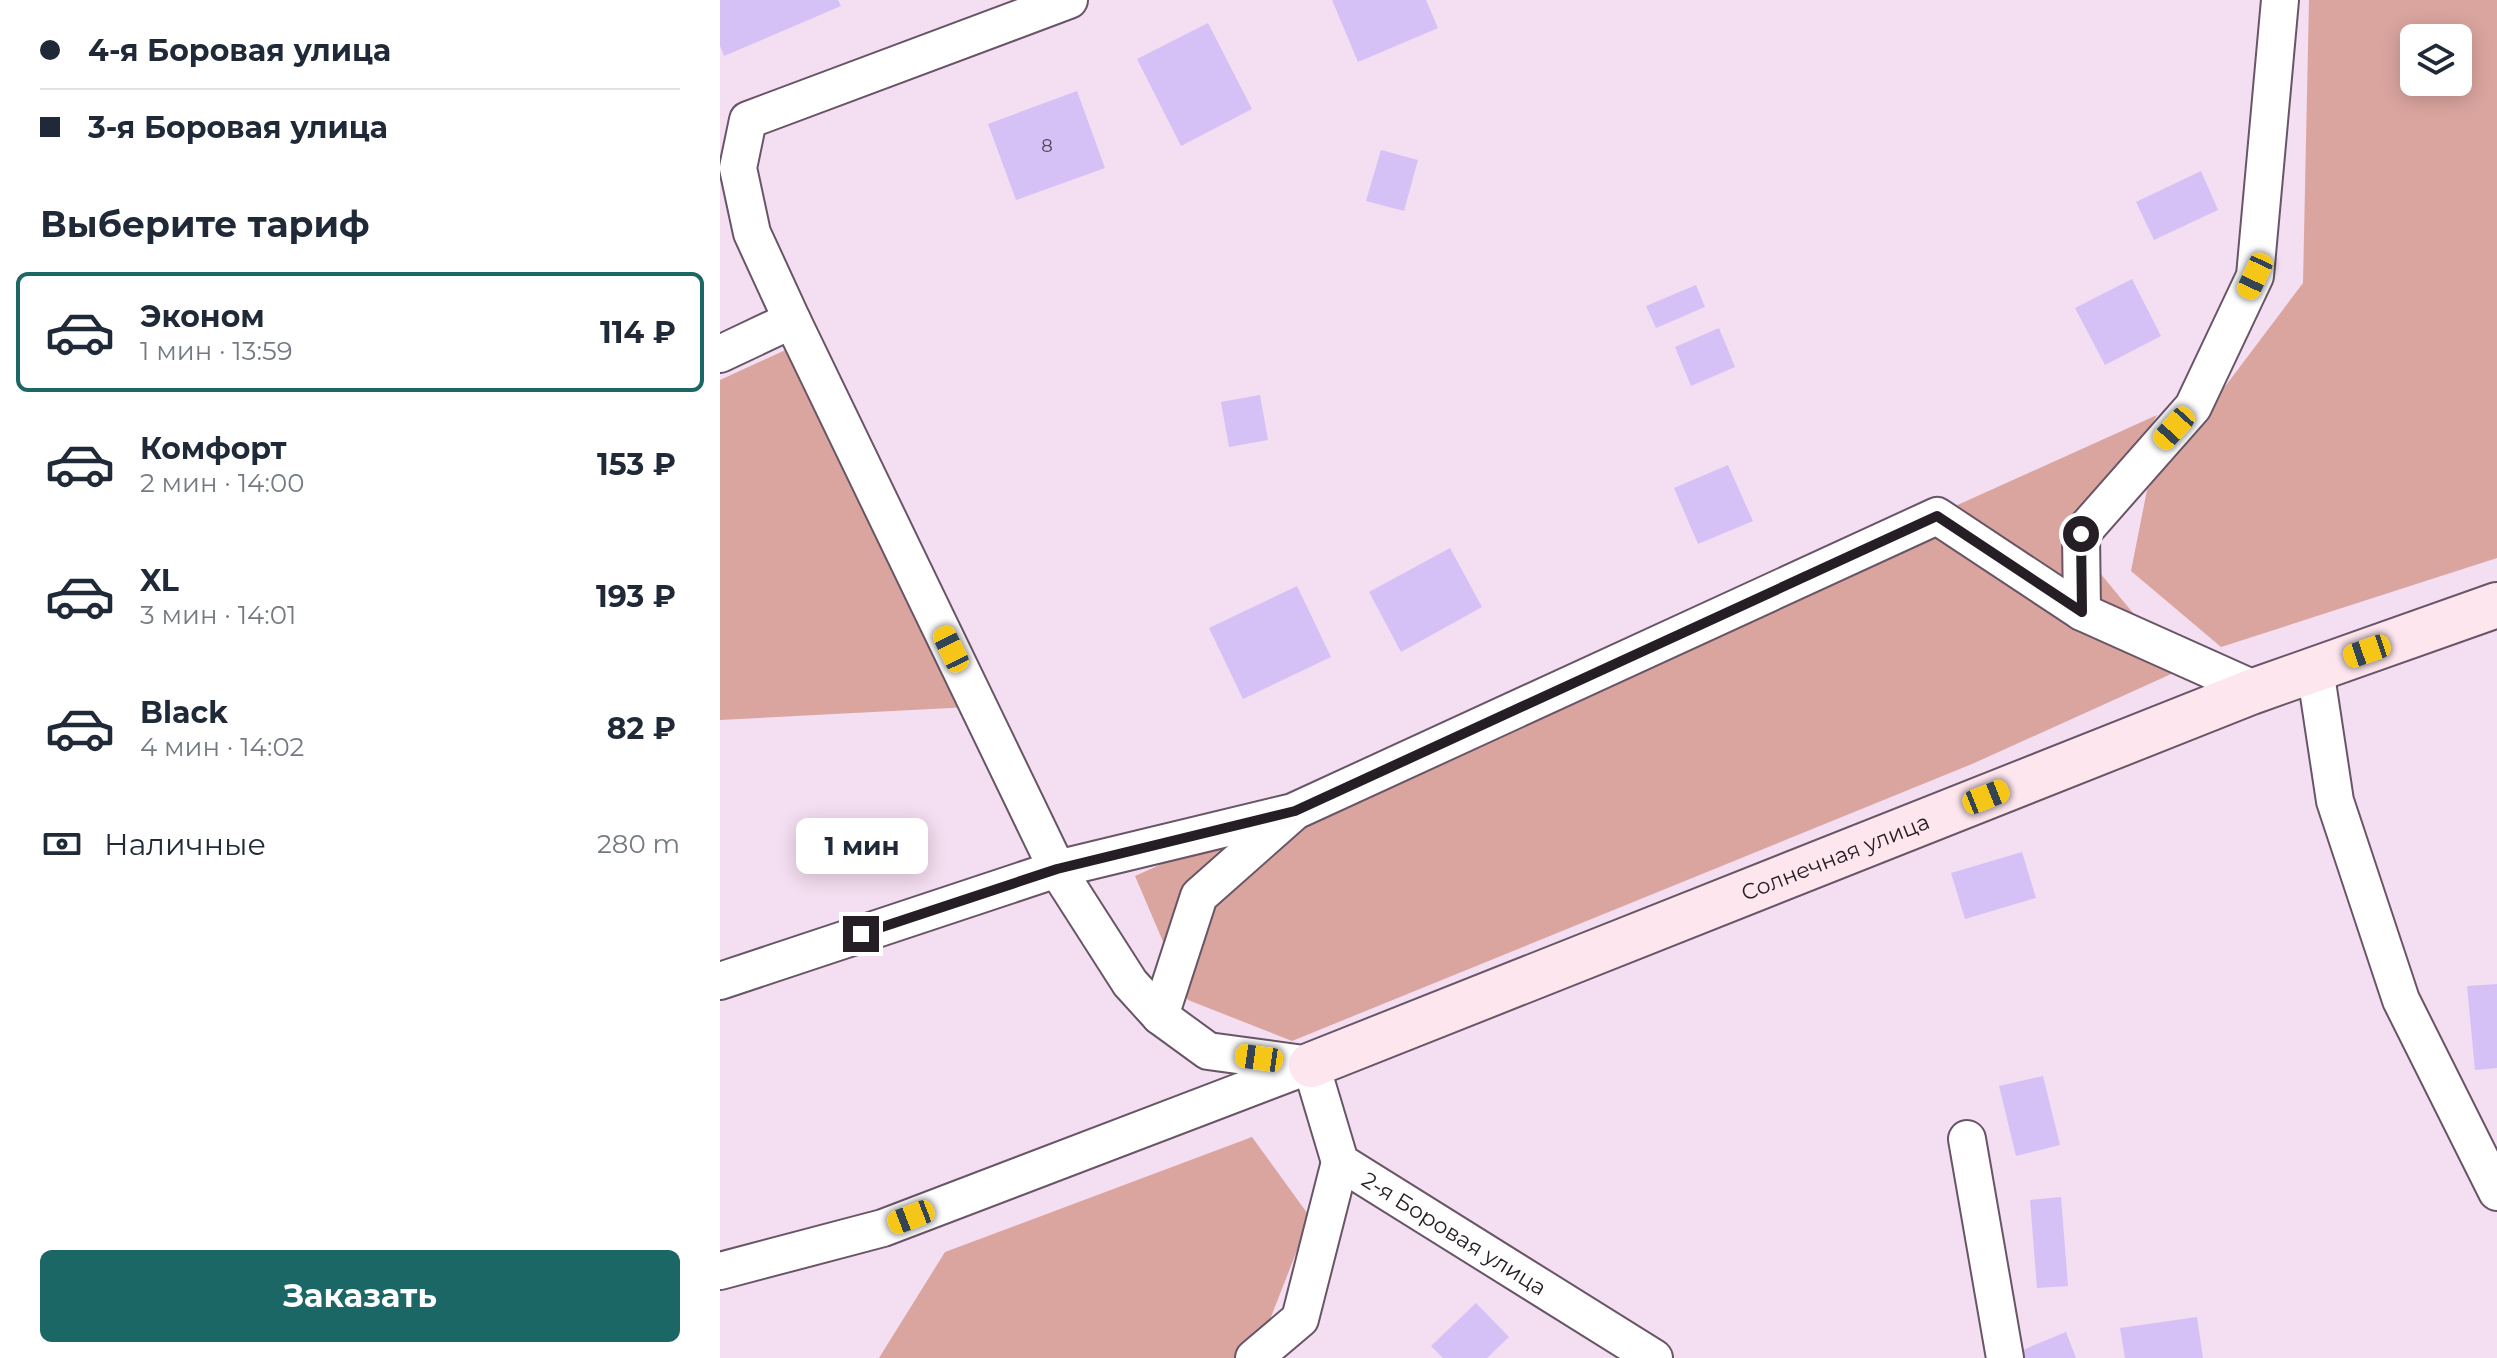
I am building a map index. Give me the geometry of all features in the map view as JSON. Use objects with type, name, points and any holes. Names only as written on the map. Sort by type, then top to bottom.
[{"type":"street","points":[[2082,612],[2081,534],[2193,407],[2255,276],[2280,0]]},
{"type":"street","points":[[1056,2],[748,120],[738,168],[752,233],[1057,869],[1130,983],[1160,1016],[1208,1051],[1311,1065]]},
{"type":"street","points":[[720,354],[792,320]]},
{"type":"street","points":[[720,981],[1057,869],[1295,811],[1937,516],[2082,612],[2256,690]]},
{"type":"street","name":"Солнечная улица","points":[[1311,1065],[2256,690],[2497,605]]},
{"type":"street","points":[[2315,669],[2335,801],[2401,1000],[2497,1192]]},
{"type":"street","points":[[1160,1016],[1199,896],[1295,811]]},
{"type":"street","points":[[720,1271],[883,1228],[1311,1065]]},
{"type":"street","name":"2-я Боровая улица","points":[[1311,1065],[1340,1162],[1654,1358]]},
{"type":"street","points":[[1967,1139],[2005,1358]]},
{"type":"street","points":[[1254,1358],[1300,1319],[1340,1162]]},
{"type":"shaded area","points":[[2309,0],[2497,0],[2497,558],[2221,647],[2131,571],[2147,490],[2303,283]]},
{"type":"shaded area","points":[[792,347],[970,707],[720,720],[720,380]]},
{"type":"shaded area","points":[[2157,415],[2081,550],[2180,670],[1972,764],[1292,1041],[1188,1000],[1135,876]]},
{"type":"shaded area","points":[[1252,1137],[1310,1217],[1255,1358],[879,1358],[945,1252]]},
{"type":"building","points":[[720,0],[838,0],[841,6],[724,56],[720,46]]},
{"type":"building","points":[[1332,0],[1426,0],[1438,28],[1358,62]]},
{"type":"building","points":[[1208,23],[1252,109],[1181,146],[1137,59]]},
{"type":"building","points":[[1077,91],[1105,168],[1016,200],[988,124]]},
{"type":"building","points":[[1381,150],[1418,160],[1404,211],[1366,201]]},
{"type":"building","points":[[2201,171],[2218,210],[2154,240],[2136,202]]},
{"type":"building","points":[[2132,279],[2161,336],[2105,365],[2075,308]]},
{"type":"building","points":[[1696,285],[1705,307],[1656,328],[1646,306]]},
{"type":"building","points":[[1719,328],[1735,367],[1691,386],[1675,347]]},
{"type":"building","points":[[1260,395],[1268,440],[1229,447],[1221,402]]},
{"type":"building","points":[[1728,465],[1753,521],[1698,544],[1674,488]]},
{"type":"building","points":[[1450,548],[1482,607],[1401,652],[1369,592]]},
{"type":"building","points":[[1297,586],[1331,657],[1243,699],[1209,628]]},
{"type":"building","points":[[2022,852],[2036,898],[1965,919],[1951,873]]},
{"type":"building","points":[[2497,984],[2497,1068],[2475,1070],[2467,986]]},
{"type":"building","points":[[2043,1076],[2060,1145],[2016,1156],[1999,1086]]},
{"type":"building","points":[[2061,1197],[2068,1286],[2037,1288],[2030,1200]]},
{"type":"building","points":[[1476,1303],[1509,1337],[1487,1358],[1443,1358],[1431,1346]]},
{"type":"building","points":[[2197,1317],[2203,1358],[2125,1358],[2120,1328]]},
{"type":"building","points":[[2066,1332],[2076,1358],[2014,1358],[2013,1354]]},
{"type":"route","points":[[861,934],[1057,869],[1295,811],[1937,516],[2082,612],[2081,534]]}]
